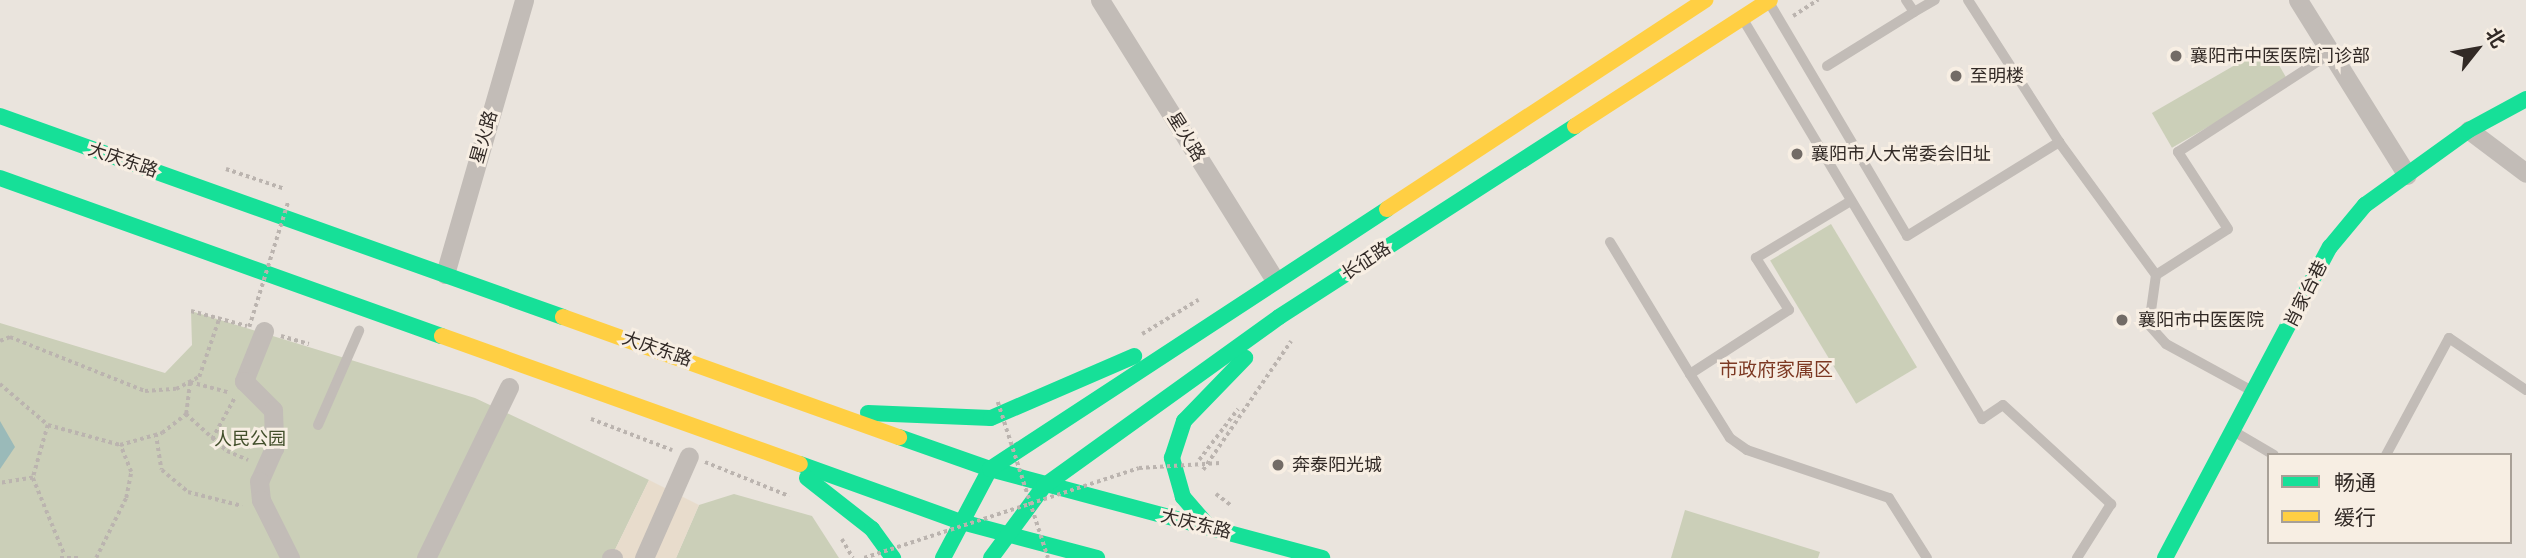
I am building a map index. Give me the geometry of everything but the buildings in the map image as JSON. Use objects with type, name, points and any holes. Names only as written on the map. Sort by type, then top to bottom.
[{"type":"main road","name":"长征路","points":[[943,558],[958,521],[990,469],[1705,0]]},
{"type":"main road","name":"长征路","points":[[991,558],[1044,486],[1279,317],[1769,0]]},
{"type":"main road","name":"肖家台巷","points":[[2165,558],[2255,393],[2330,247],[2365,205],[2469,130],[2526,99]]},
{"type":"main road","name":"大庆东路","points":[[0,116],[990,469],[1044,486],[1322,558]]},
{"type":"main road","points":[[0,178],[958,521],[1005,536],[1097,558]]},
{"type":"main road","points":[[827,409],[991,418],[1124,362],[1329,237],[1364,225]]},
{"type":"main road","points":[[1209,527],[1183,497],[1172,458],[1184,421],[1279,317]]},
{"type":"main road","points":[[769,453],[839,500],[893,558]]},
{"type":"street","name":"星火路","points":[[444,274],[524,0]]},
{"type":"street","name":"星火路","points":[[1100,0],[1271,274]]},
{"type":"street","points":[[2298,0],[2407,175]]},
{"type":"street","points":[[2469,130],[2526,173]]},
{"type":"street","points":[[257,329],[244,381],[272,410],[268,461],[259,481],[261,500],[290,558]]},
{"type":"street","points":[[426,558],[509,387]]},
{"type":"street","points":[[644,558],[689,456]]},
{"type":"lane","points":[[1769,0],[1907,236],[2059,142]]},
{"type":"lane","points":[[1906,0],[1914,12]]},
{"type":"lane","points":[[1827,66],[1935,0]]},
{"type":"lane","points":[[1968,0],[2059,142],[2155,275],[2149,325],[2166,344],[2255,393]]},
{"type":"lane","points":[[1742,18],[1982,419],[2003,405],[2111,504],[2077,558]]},
{"type":"lane","points":[[2155,275],[2228,229],[2178,152],[2331,53]]},
{"type":"lane","points":[[1690,374],[1789,310],[1756,258],[1851,201]]},
{"type":"lane","points":[[1610,242],[1730,438],[1746,450],[1889,498],[1927,558]]},
{"type":"lane","points":[[318,425],[359,331]]},
{"type":"lane","points":[[2387,453],[2449,338],[2526,390]]},
{"type":"lane","points":[[2233,430],[2271,453]]},
{"type":"path","points":[[1782,23],[1818,0]]},
{"type":"path","points":[[210,167],[238,170],[296,193]]},
{"type":"path","points":[[191,311],[257,329],[288,202]]},
{"type":"path","points":[[256,295],[269,300]]},
{"type":"path","points":[[0,341],[10,337],[145,391],[190,382],[200,377],[219,319]]},
{"type":"path","points":[[1206,481],[1202,472],[1210,454],[1296,333]]},
{"type":"path","points":[[0,384],[48,425],[120,445],[156,434],[186,414],[190,382]]},
{"type":"path","points":[[212,439],[238,394]]},
{"type":"path","points":[[1006,400],[996,403],[1048,558]]},
{"type":"path","points":[[1195,464],[1238,409]]},
{"type":"path","points":[[186,414],[212,439],[246,460],[268,461]]},
{"type":"path","points":[[582,415],[798,500]]},
{"type":"path","points":[[48,425],[33,478],[63,557],[80,558]]},
{"type":"path","points":[[156,434],[162,470],[188,492],[233,509],[261,500]]},
{"type":"path","points":[[96,558],[126,498],[131,472],[120,445]]},
{"type":"path","points":[[863,550],[866,558],[1139,468],[1220,463]]},
{"type":"path","points":[[0,483],[33,478]]},
{"type":"path","points":[[1210,489],[1236,509]]},
{"type":"path","points":[[835,527],[853,558]]},
{"type":"green space","points":[[2268,46],[2288,81],[2172,148],[2152,113]]},
{"type":"green space","points":[[1831,224],[1917,367],[1856,404],[1770,261]]},
{"type":"green space","name":"人民公园","points":[[191,311],[475,398],[649,480],[611,558],[0,558],[0,323],[165,373],[192,345]]},
{"type":"green space","points":[[734,494],[812,516],[839,558],[676,558],[699,505]]},
{"type":"green space","points":[[1685,510],[1820,552],[1818,558],[1671,558]]},
{"type":"shaded area","points":[[649,480],[699,505],[676,558],[611,558]]},
{"type":"water","points":[[0,421],[15,447],[0,469]]},
{"type":"traffic: fast","points":[[2165,558],[2330,247],[2365,205],[2469,130],[2526,99]]},
{"type":"traffic: fast","points":[[0,116],[563,317]]},
{"type":"traffic: fast","points":[[991,558],[1044,486],[1279,317],[1575,126]]},
{"type":"traffic: fast","points":[[0,178],[442,336]]},
{"type":"traffic: fast","points":[[943,558],[990,469],[1387,209]]},
{"type":"traffic: fast","points":[[868,413],[991,418],[1134,356]]},
{"type":"traffic: fast","points":[[1209,527],[1183,497],[1172,458],[1184,421],[1245,358]]},
{"type":"traffic: fast","points":[[899,437],[990,469],[1322,558]]},
{"type":"traffic: fast","points":[[800,464],[958,521],[1097,558]]},
{"type":"traffic: fast","points":[[807,478],[872,529],[893,558]]},
{"type":"traffic: slow","points":[[1387,209],[1705,0]]},
{"type":"traffic: slow","points":[[1575,126],[1770,0]]},
{"type":"traffic: slow","points":[[563,317],[899,437]]},
{"type":"traffic: slow","points":[[442,336],[800,464]]},
{"type":"place","name":"襄阳市中医医院门诊部","points":[[2176,56]]},
{"type":"place","name":"至明楼","points":[[1956,76]]},
{"type":"place","name":"襄阳市人大常委会旧址","points":[[1797,154]]},
{"type":"place","name":"襄阳市中医医院","points":[[2122,320]]},
{"type":"place","name":"奔泰阳光城","points":[[1278,465]]},
{"type":"district","name":"市政府家属区","points":[[1776,370]]}]
